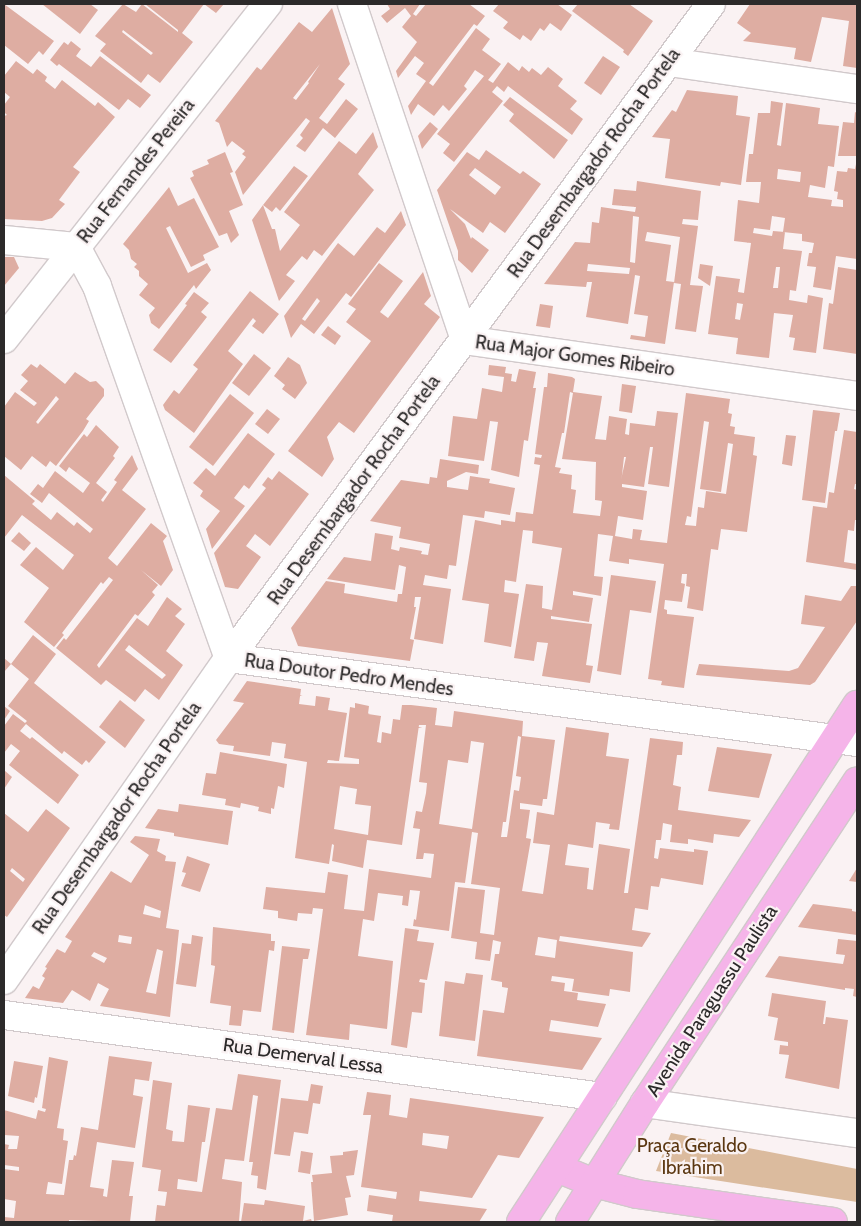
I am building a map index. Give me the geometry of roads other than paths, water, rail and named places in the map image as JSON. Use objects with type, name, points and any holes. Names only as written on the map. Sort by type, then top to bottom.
[{"type":"main road","points":[[521,1222],[602,1097],[845,741],[857,705]]},
{"type":"main road","name":"Avenida Paraguassu Paulista","points":[[576,1221],[594,1183],[645,1103],[857,782]]},
{"type":"main road","points":[[557,1168],[594,1183],[681,1202],[833,1222]]},
{"type":"main road","points":[[536,1200],[576,1221]]},
{"type":"street","name":"Rua Fernandes Pereira","points":[[4,338],[268,4]]},
{"type":"street","name":"Rua Major Gomes Ribeiro","points":[[352,4],[464,340],[857,396]]},
{"type":"street","name":"Rua Desembargador Rocha Portela","points":[[4,980],[229,658],[711,4]]},
{"type":"street","points":[[668,62],[857,89]]},
{"type":"street","points":[[4,240],[76,247]]},
{"type":"street","name":"Rua Doutor Pedro Mendes","points":[[76,247],[97,286],[229,658],[845,741]]},
{"type":"street","name":"Rua Demerval Lessa","points":[[4,1015],[602,1097]]},
{"type":"street","points":[[645,1103],[857,1133]]},
{"type":"park label","name":"Praça Geraldo Ibrahim","points":[[692,1157]]}]
